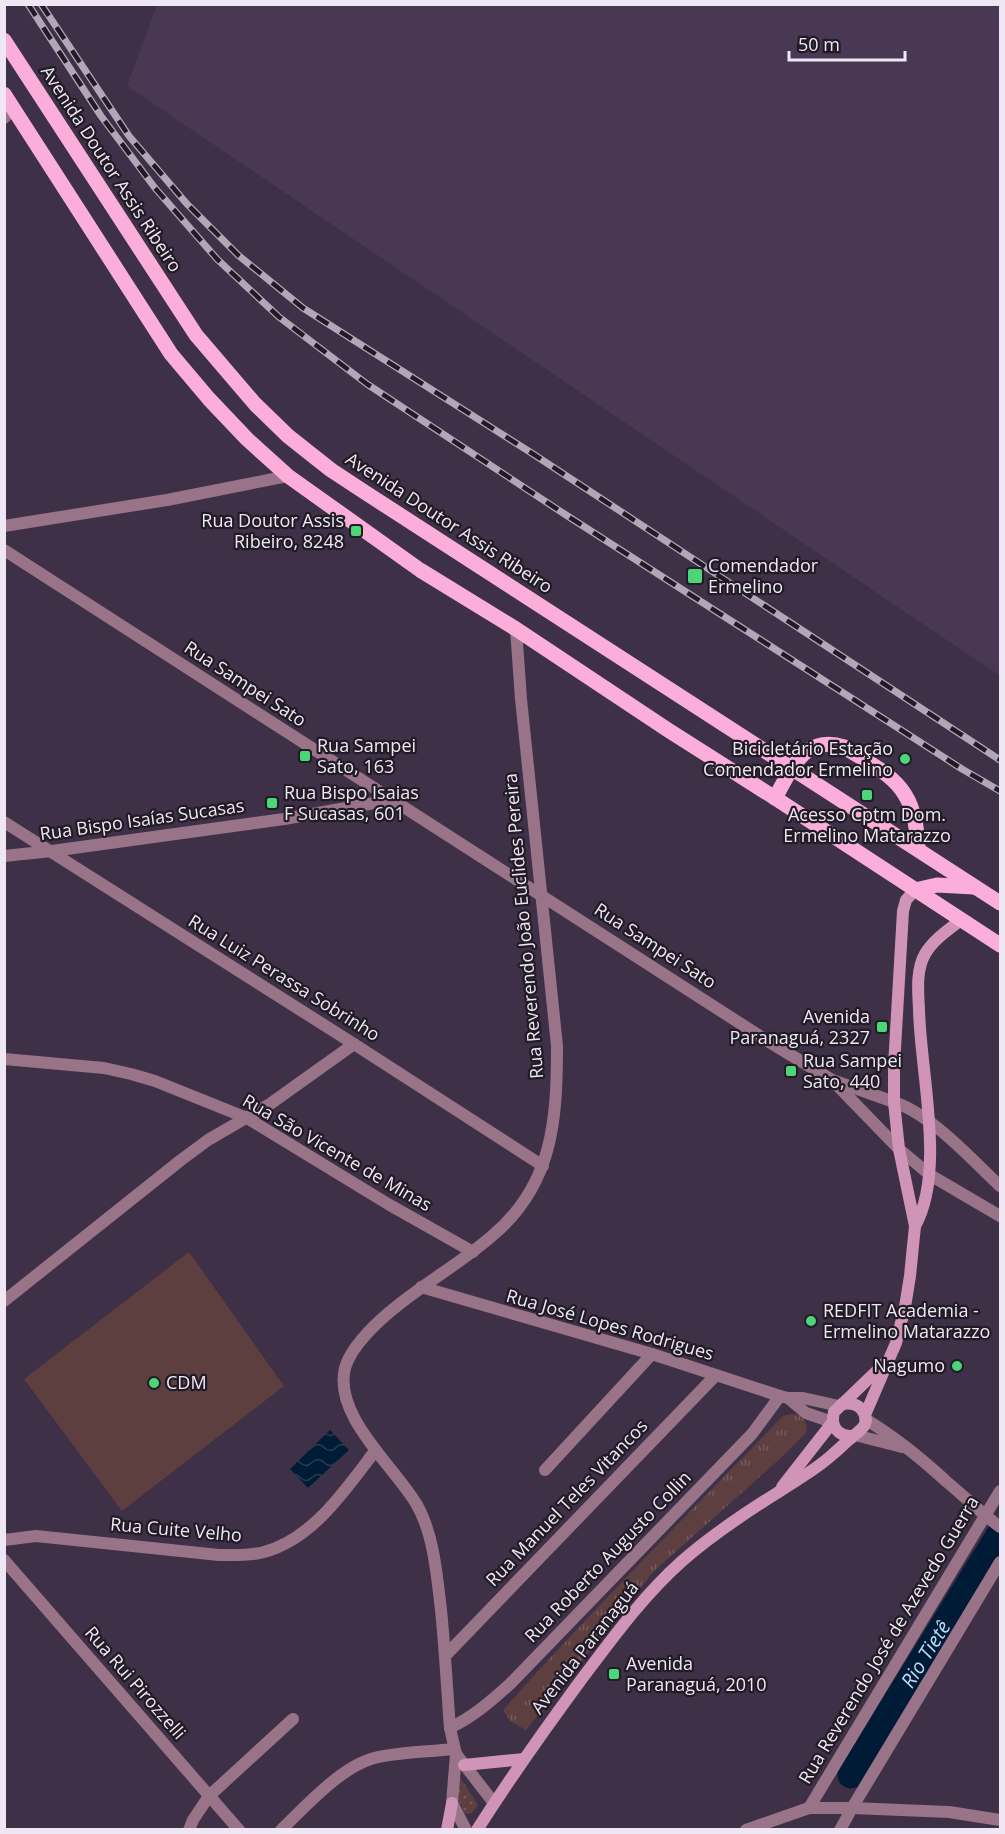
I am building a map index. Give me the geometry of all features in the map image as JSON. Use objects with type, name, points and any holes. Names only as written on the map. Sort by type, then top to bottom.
[{"type":"main road","name":"Avenida Doutor Assis Ribeiro","points":[[4,40],[195,335],[255,404],[288,436],[331,470],[791,770],[1000,903]]},
{"type":"main road","points":[[4,94],[9,113],[171,354],[247,439],[288,476],[420,570],[516,629],[1000,945]]},
{"type":"main road","points":[[775,798],[798,759],[805,752],[817,747],[838,745],[859,756],[892,779],[906,795],[916,824],[918,849]]},
{"type":"main road","points":[[888,1360],[834,1412],[832,1422],[838,1432],[848,1436],[862,1430],[865,1417],[896,1343],[910,1276],[915,1226],[899,1149],[894,1102],[903,911],[906,900],[915,890],[937,885],[976,887]]},
{"type":"main road","points":[[915,1226],[923,1212],[930,1175],[928,1120],[919,1029],[919,974],[921,962],[935,941],[962,920]]},
{"type":"main road","points":[[840,1405],[853,1403],[862,1410],[865,1417]]},
{"type":"main road","name":"Avenida Paranaguá","points":[[777,1492],[832,1422]]},
{"type":"main road","name":"Avenida Paranaguá","points":[[477,1830],[524,1758],[632,1612],[683,1561],[777,1492],[816,1468],[854,1435]]},
{"type":"main road","points":[[464,1765],[524,1758]]},
{"type":"main road","points":[[447,1830],[452,1803]]},
{"type":"street","points":[[4,526],[167,500],[288,476]]},
{"type":"street","name":"Rua Sampei Sato","points":[[4,550],[391,800],[832,1080],[894,1102],[928,1120],[1000,1186]]},
{"type":"street","name":"Rua Reverendo João Euclides Pereira","points":[[452,1803],[454,1752],[437,1576],[430,1539],[418,1507],[359,1426],[346,1399],[343,1381],[346,1366],[354,1350],[387,1313],[494,1235],[515,1213],[533,1189],[543,1166],[553,1128],[557,1087],[557,1046],[520,699],[516,629]]},
{"type":"street","name":"Rua Bispo Isaías Sucasas","points":[[4,856],[284,819],[391,800]]},
{"type":"street","name":"Rua Luiz Perassa Sobrinho","points":[[4,822],[543,1166]]},
{"type":"street","points":[[4,1301],[208,1140],[286,1094],[354,1044]]},
{"type":"street","name":"Rua São Vicente de Minas","points":[[4,1059],[104,1068],[131,1074],[155,1081],[247,1118],[472,1252]]},
{"type":"street","name":"Rua Sampei Sato","points":[[832,1080],[899,1149],[930,1175],[999,1210]]},
{"type":"street","name":"Rua José Lopes Rodrigues","points":[[421,1287],[652,1354],[784,1397],[840,1405]]},
{"type":"street","points":[[545,1470],[652,1354]]},
{"type":"street","name":"Rua Manuel Teles Vitancos","points":[[445,1656],[716,1375]]},
{"type":"street","name":"Rua José Lopes Rodrigues","points":[[784,1397],[806,1413],[832,1422]]},
{"type":"street","name":"Rua Roberto Augusto Collin","points":[[450,1728],[471,1718],[486,1707],[752,1434],[784,1397]]},
{"type":"street","points":[[865,1417],[909,1449],[1000,1527]]},
{"type":"street","points":[[854,1435],[909,1449]]},
{"type":"street","name":"Rua Cuite Velho","points":[[4,1540],[36,1536],[219,1555],[264,1552],[283,1545],[302,1534],[319,1519],[375,1451]]},
{"type":"street","name":"Rua Reverendo José de Azevedo Guerra","points":[[809,1808],[987,1517],[1000,1491]]},
{"type":"street","name":"Rua Rui Pirozzelli","points":[[4,1560],[239,1830]]},
{"type":"street","points":[[844,1827],[852,1808],[1000,1562]]},
{"type":"street","points":[[189,1830],[209,1796],[293,1719]]},
{"type":"street","points":[[281,1830],[334,1780],[360,1764],[379,1758],[454,1752]]},
{"type":"street","name":"Rua Reverendo João Euclides Pereira","points":[[454,1752],[494,1803]]},
{"type":"street","points":[[452,1803],[466,1830]]},
{"type":"street","points":[[746,1830],[809,1808],[949,1812],[987,1823],[1000,1820]]},
{"type":"shaded area","points":[[157,5],[1000,5],[1000,676],[127,86]]},
{"type":"green space","name":"CDM","points":[[189,1252],[284,1386],[122,1511],[24,1379]]},
{"type":"green space","points":[[792,1414],[802,1416],[807,1426],[806,1433],[654,1571],[526,1730],[510,1721],[503,1710],[537,1672],[783,1416]]},
{"type":"green space","points":[[457,1773],[478,1805],[472,1813],[465,1814],[457,1798]]},
{"type":"water","points":[[330,1430],[349,1450],[308,1488],[290,1469]]},
{"type":"waterway","name":"Rio Tietê","points":[[851,1775],[1000,1534]]},
{"type":"railway","points":[[28,4],[101,116],[155,188],[217,259],[279,317],[367,384],[566,515],[962,769],[1000,791]]},
{"type":"railway","points":[[41,4],[129,136],[187,204],[238,255],[303,308],[530,452],[1000,760]]},
{"type":"place","name":"Rua Doutor Assis Ribeiro, 8248","points":[[356,531]]},
{"type":"place","name":"Comendador Ermelino","points":[[695,576]]},
{"type":"place","name":"Rua Sampei Sato, 163","points":[[305,756]]},
{"type":"place","name":"Bicicletário Estação Comendador Ermelino","points":[[905,759]]},
{"type":"place","name":"Acesso Cptm Dom. Ermelino Matarazzo","points":[[867,795]]},
{"type":"place","name":"Rua Bispo Isaias F Sucasas, 601","points":[[272,803]]},
{"type":"place","name":"Avenida Paranaguá, 2327","points":[[882,1027]]},
{"type":"place","name":"Rua Sampei Sato, 440","points":[[791,1071]]},
{"type":"place","name":"REDFIT Academia - Ermelino Matarazzo","points":[[811,1321]]},
{"type":"place","name":"Nagumo","points":[[957,1366]]},
{"type":"place","name":"CDM","points":[[154,1383]]},
{"type":"place","name":"Avenida Paranaguá, 2010","points":[[614,1674]]}]
